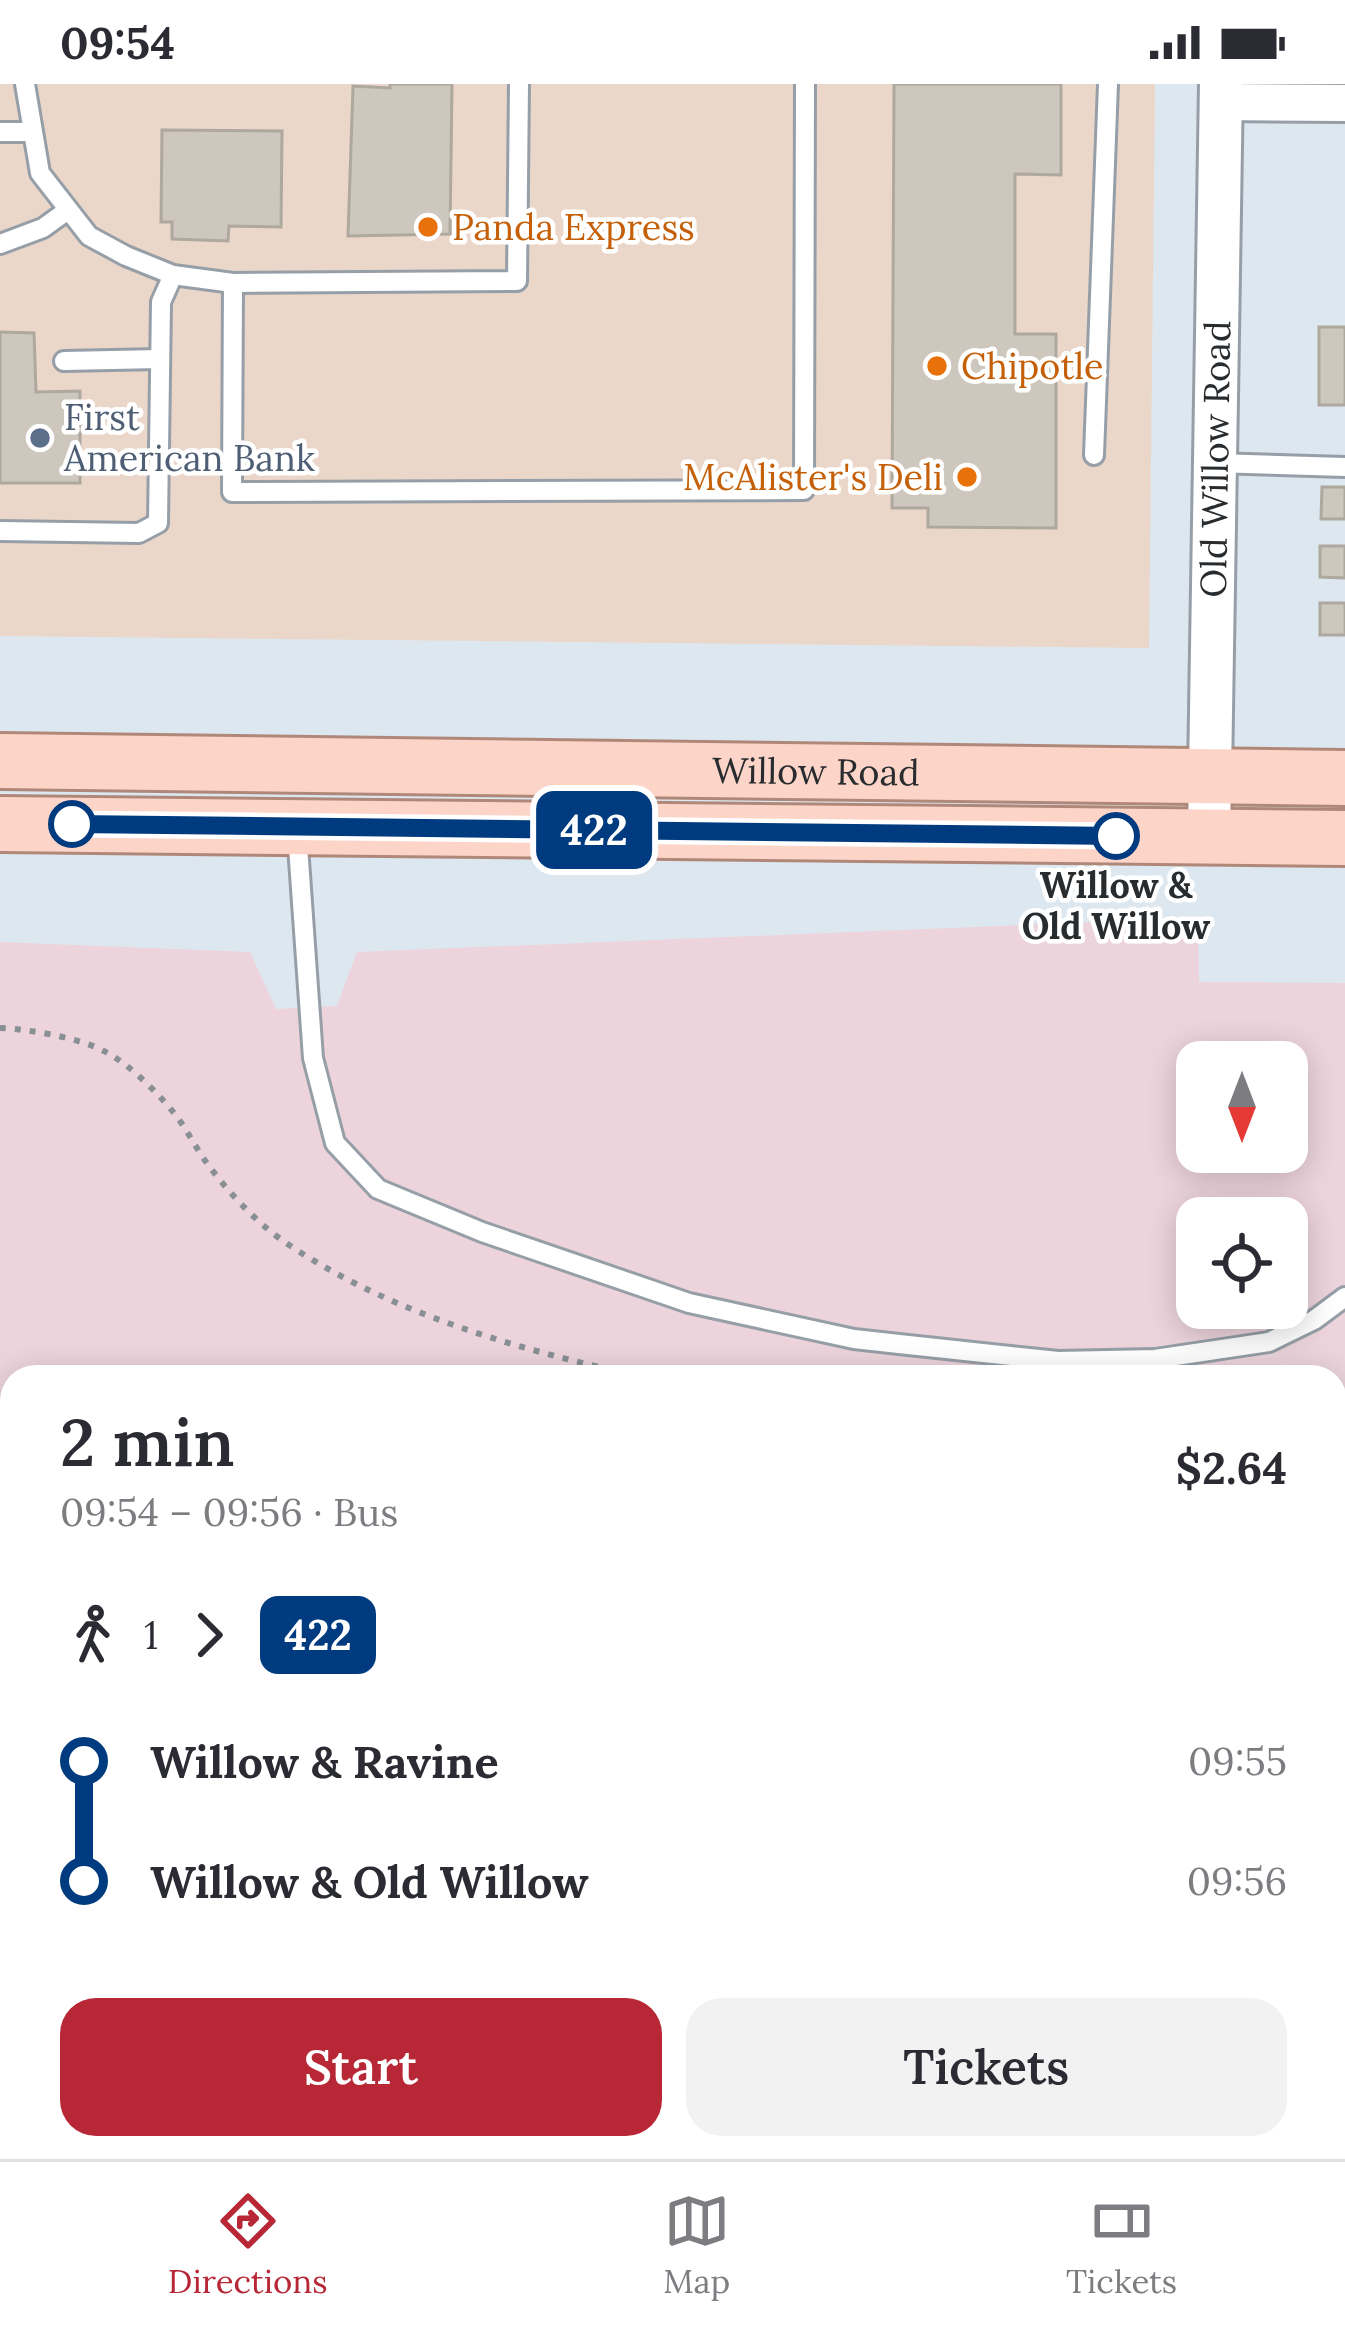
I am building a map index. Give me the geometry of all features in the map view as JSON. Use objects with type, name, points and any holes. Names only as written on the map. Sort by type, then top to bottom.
[{"type":"main road","name":"Willow Road","points":[[0,761],[1345,778]]},
{"type":"main road","points":[[296,767],[297,827]]},
{"type":"main road","name":"Willow Road","points":[[0,824],[1345,838]]},
{"type":"street","points":[[1221,93],[1345,103]]},
{"type":"street","name":"Old Willow Road","points":[[1209,837],[1221,93]]},
{"type":"lane","points":[[26,84],[40,173],[89,236],[173,275],[233,283],[517,281],[519,84]]},
{"type":"lane","points":[[233,283],[232,492],[804,490],[806,84]]},
{"type":"lane","points":[[1094,455],[1108,84]]},
{"type":"lane","points":[[0,132],[32,132]]},
{"type":"lane","points":[[0,244],[43,228],[68,210]]},
{"type":"lane","points":[[0,531],[139,533],[158,523],[161,302],[173,275]]},
{"type":"lane","points":[[64,361],[160,359]]},
{"type":"lane","points":[[1214,463],[1345,467]]},
{"type":"lane","points":[[297,827],[314,1058],[335,1143],[378,1189],[482,1232],[688,1303],[876,1342],[1058,1361],[1155,1359],[1269,1342],[1314,1320],[1345,1297]]},
{"type":"path","points":[[0,1028],[23,1029],[105,1051],[173,1112],[211,1169],[256,1218],[283,1241],[351,1281],[416,1312],[530,1351],[590,1365]]},
{"type":"shaded area","points":[[0,84],[1155,84],[1149,648],[0,636]]},
{"type":"shaded area","points":[[1198,918],[1199,982],[1345,983],[1345,1365],[0,1365],[0,942],[250,952],[276,1009],[337,1006],[357,952]]},
{"type":"building","points":[[390,84],[452,84],[450,234],[348,236],[353,86],[390,88]]},
{"type":"building","points":[[894,84],[1061,84],[1061,175],[1015,174],[1015,334],[1056,334],[1056,528],[928,527],[928,508],[892,508]]},
{"type":"building","points":[[162,130],[282,131],[281,227],[229,226],[228,241],[172,239],[172,222],[161,222]]},
{"type":"building","points":[[1319,327],[1345,327],[1345,405],[1319,405]]},
{"type":"building","name":"First American Bank","points":[[0,332],[34,333],[36,392],[80,391],[80,483],[0,483]]},
{"type":"building","points":[[1322,487],[1345,487],[1345,519],[1321,519]]},
{"type":"building","points":[[1320,546],[1345,546],[1345,578],[1320,577]]},
{"type":"building","points":[[1320,603],[1345,603],[1345,635],[1320,635]]},
{"type":"bus line","name":"422","points":[[72,824],[1116,836]]},
{"type":"place","name":"Panda Express","points":[[428,227]]},
{"type":"place","name":"Chipotle","points":[[937,366]]},
{"type":"place","name":"First American Bank","points":[[40,438]]},
{"type":"place","name":"McAlister's Deli","points":[[967,477]]},
{"type":"place","name":"Willow & Old Willow","points":[[1116,836]]}]
